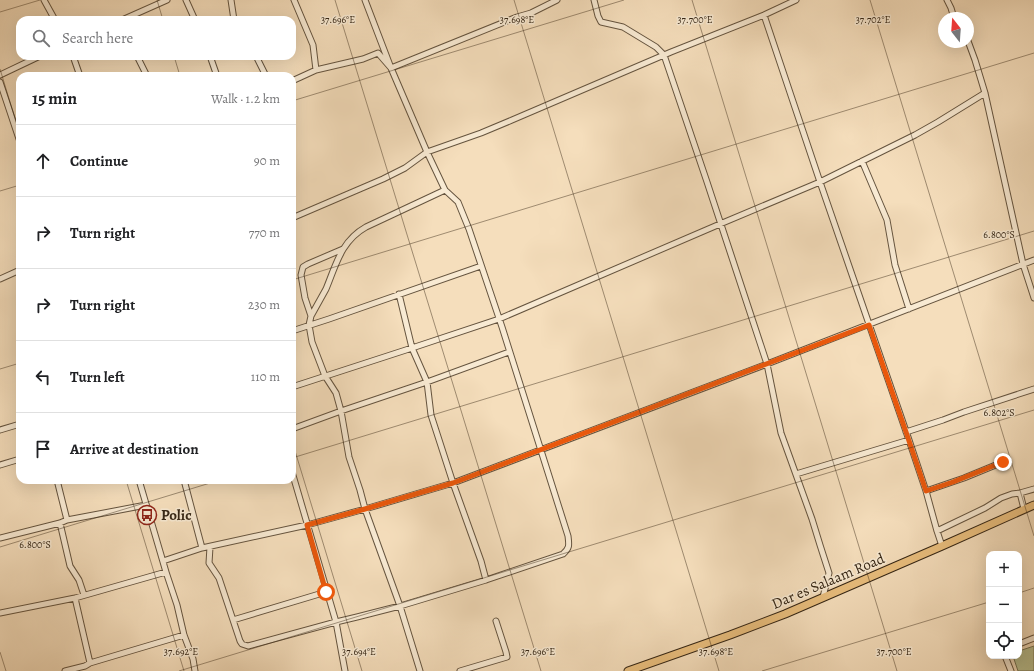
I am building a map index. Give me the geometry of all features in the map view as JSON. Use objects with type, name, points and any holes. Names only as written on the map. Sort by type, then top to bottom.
[{"type":"highway","name":"Dar es Salaam Road","points":[[628,671],[785,614],[1034,505]]},
{"type":"street","points":[[44,0],[52,16]]},
{"type":"street","points":[[131,16],[167,0]]},
{"type":"street","points":[[186,0],[193,16]]},
{"type":"street","points":[[231,0],[233,16]]},
{"type":"street","points":[[294,0],[314,45],[316,70]]},
{"type":"street","points":[[210,547],[209,563],[219,578],[240,641],[242,644],[248,646],[400,606],[486,580],[563,554],[569,545],[568,536],[469,229],[458,202],[445,190],[427,152],[364,0]]},
{"type":"street","points":[[391,68],[531,12],[557,0]]},
{"type":"street","points":[[594,0],[601,22],[623,27],[656,47],[664,55],[767,364],[781,433],[812,519],[829,573],[823,598]]},
{"type":"street","points":[[296,216],[383,179],[405,168],[427,152],[481,133],[671,52],[764,15],[796,0]]},
{"type":"street","points":[[947,0],[952,12]]},
{"type":"street","points":[[764,15],[909,440],[942,546]]},
{"type":"street","points":[[971,48],[985,93],[1023,264],[1034,298]]},
{"type":"street","points":[[296,79],[316,70],[363,59],[378,53],[391,68]]},
{"type":"street","points":[[0,74],[31,60]]},
{"type":"street","points":[[74,60],[79,72]]},
{"type":"street","points":[[139,60],[145,72]]},
{"type":"street","points":[[211,60],[216,72]]},
{"type":"street","points":[[258,60],[264,72]]},
{"type":"street","points":[[0,82],[2,92],[16,131]]},
{"type":"street","points":[[296,386],[499,319],[820,182],[915,135],[985,93]]},
{"type":"street","points":[[862,161],[887,220],[895,265],[909,309]]},
{"type":"street","points":[[420,671],[400,606],[365,509],[349,457],[341,411],[336,393],[325,376],[312,342],[309,325],[311,316],[322,297],[336,261],[351,238],[362,229],[445,190]]},
{"type":"street","points":[[311,316],[301,280],[303,267],[343,249]]},
{"type":"street","points":[[163,560],[202,548],[307,525],[453,483],[869,325],[1034,260]]},
{"type":"street","points":[[296,330],[481,266]]},
{"type":"street","points":[[0,279],[16,272]]},
{"type":"street","points":[[399,294],[412,348],[427,382],[431,415],[453,483],[481,561],[486,580]]},
{"type":"street","points":[[296,428],[509,352]]},
{"type":"street","points":[[906,432],[1034,389]]},
{"type":"street","points":[[0,430],[16,425]]},
{"type":"street","points":[[796,474],[909,440]]},
{"type":"street","points":[[0,465],[16,460]]},
{"type":"street","points":[[926,491],[1003,462]]},
{"type":"street","points":[[58,484],[67,520]]},
{"type":"street","points":[[140,484],[177,605],[184,635],[193,659],[195,671]]},
{"type":"street","points":[[185,484],[202,548]]},
{"type":"street","points":[[295,484],[336,622],[345,671]]},
{"type":"street","points":[[937,531],[985,508],[1001,498],[1034,489]]},
{"type":"street","points":[[1020,493],[1024,509]]},
{"type":"street","points":[[0,538],[67,520],[146,505]]},
{"type":"street","points":[[60,523],[70,566],[79,580],[84,595]]},
{"type":"street","points":[[0,614],[75,598],[166,572]]},
{"type":"street","points":[[233,620],[326,592]]},
{"type":"street","points":[[75,598],[90,663]]},
{"type":"street","points":[[460,671],[507,657],[496,620]]},
{"type":"street","points":[[65,671],[184,635]]},
{"type":"street","points":[[1022,643],[1034,638]]},
{"type":"street","points":[[1006,659],[1011,671]]},
{"type":"green space","points":[[1034,646],[1034,671],[1018,671],[1014,659],[1022,659],[1022,650]]},
{"type":"place","name":"Polic","points":[[147,515]]},
{"type":"route","points":[[326,592],[307,525],[453,483],[869,325],[926,491],[986,470],[1003,462]]}]
